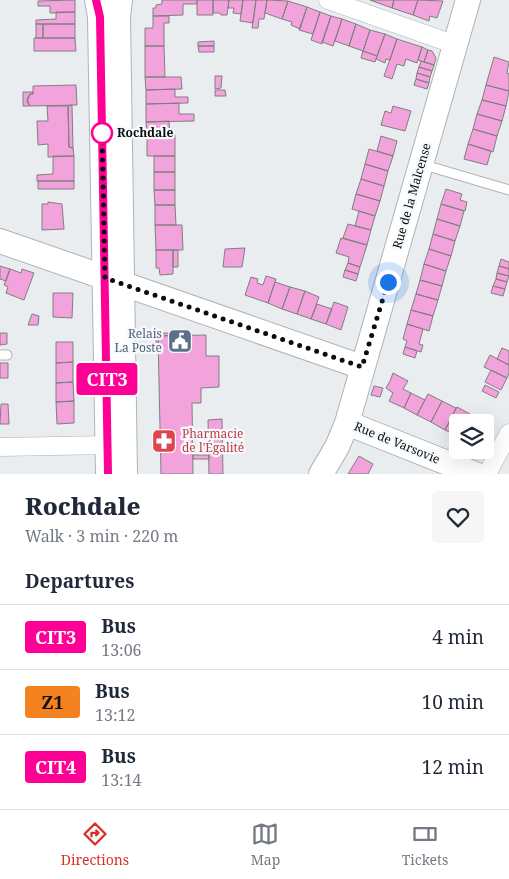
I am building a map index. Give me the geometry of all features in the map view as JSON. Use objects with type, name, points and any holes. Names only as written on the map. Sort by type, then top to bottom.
[{"type":"street","points":[[96,0],[100,17],[125,474]]},
{"type":"street","points":[[108,474],[118,17],[120,0]]},
{"type":"street","points":[[328,0],[456,45]]},
{"type":"street","name":"Rue de la Malcense","points":[[321,474],[337,448],[347,423],[468,0]]},
{"type":"street","points":[[0,241],[362,367]]},
{"type":"street","name":"Rue de Varsovie","points":[[347,423],[465,472]]},
{"type":"street","points":[[487,474],[509,434]]},
{"type":"street","points":[[0,447],[108,445]]},
{"type":"lane","points":[[421,164],[509,190]]},
{"type":"building","points":[[75,0],[75,12],[50,13],[50,6],[38,6],[38,1]]},
{"type":"building","points":[[162,0],[197,0],[197,4],[183,4],[183,15],[153,16],[153,8],[156,8],[156,5],[162,4]]},
{"type":"building","points":[[197,0],[213,0],[213,15],[197,15]]},
{"type":"building","points":[[213,0],[229,0],[227,15],[213,13]]},
{"type":"building","points":[[229,0],[243,0],[241,14],[233,13],[234,8],[228,8]]},
{"type":"building","points":[[243,0],[256,0],[253,23],[240,21]]},
{"type":"building","points":[[256,0],[267,0],[264,19],[259,19],[258,28],[252,28]]},
{"type":"building","points":[[267,0],[288,1],[282,19],[265,13]]},
{"type":"building","points":[[370,0],[394,0],[392,8]]},
{"type":"building","points":[[394,0],[418,0],[413,15],[392,8]]},
{"type":"building","points":[[418,0],[443,1],[437,18],[430,16],[429,21],[413,15]]},
{"type":"building","points":[[288,1],[307,7],[300,29],[291,25],[292,22],[282,19]]},
{"type":"building","points":[[307,7],[320,12],[313,34],[299,30]]},
{"type":"building","points":[[56,12],[75,12],[75,24],[36,24],[36,20],[56,19]]},
{"type":"building","points":[[320,12],[331,16],[322,44],[311,40]]},
{"type":"building","points":[[153,16],[169,16],[169,23],[164,23],[164,46],[145,46],[145,28],[153,28]]},
{"type":"building","points":[[331,16],[342,19],[333,46],[322,42]]},
{"type":"building","points":[[342,19],[356,24],[349,46],[335,41]]},
{"type":"building","points":[[36,24],[43,24],[43,38],[36,38]]},
{"type":"building","points":[[43,24],[75,24],[75,38],[43,38]]},
{"type":"building","points":[[356,24],[370,30],[363,51],[349,46]]},
{"type":"building","points":[[370,30],[385,34],[377,56],[363,51]]},
{"type":"building","points":[[385,34],[397,39],[390,60],[386,59],[385,63],[376,59]]},
{"type":"building","points":[[34,38],[75,38],[76,51],[34,51]]},
{"type":"building","points":[[397,39],[422,47],[417,63],[406,59],[404,66],[397,64],[392,79],[384,76]]},
{"type":"building","points":[[214,41],[214,46],[198,46],[198,42]]},
{"type":"building","points":[[145,46],[164,46],[165,77],[145,77]]},
{"type":"building","points":[[198,46],[214,46],[214,52],[199,52]]},
{"type":"building","points":[[422,47],[428,50],[424,62],[418,60]]},
{"type":"building","points":[[428,50],[432,51],[436,58],[434,65],[424,62]]},
{"type":"building","points":[[363,51],[377,56],[375,62],[361,58]]},
{"type":"building","points":[[494,57],[509,62],[507,73],[509,74],[509,91],[486,85]]},
{"type":"building","points":[[421,61],[434,65],[432,71],[419,67]]},
{"type":"building","points":[[419,67],[432,71],[430,77],[417,73]]},
{"type":"building","points":[[417,73],[430,77],[429,83],[416,79]]},
{"type":"building","points":[[215,76],[222,76],[221,88],[215,89]]},
{"type":"building","points":[[145,77],[181,77],[182,89],[146,90]]},
{"type":"building","points":[[416,79],[429,83],[427,89],[414,85]]},
{"type":"building","points":[[76,85],[77,105],[30,106],[27,102],[30,94],[33,94],[33,86]]},
{"type":"building","points":[[486,85],[509,91],[506,106],[482,100]]},
{"type":"building","points":[[175,89],[175,97],[188,97],[188,103],[146,104],[146,90]]},
{"type":"building","points":[[215,90],[225,90],[226,96],[215,96]]},
{"type":"building","points":[[23,92],[33,92],[27,99],[30,106],[23,106]]},
{"type":"building","points":[[482,100],[506,106],[502,121],[477,114]]},
{"type":"building","points":[[179,103],[179,114],[194,114],[194,121],[146,122],[146,104]]},
{"type":"building","points":[[72,105],[73,148],[69,147],[68,106]]},
{"type":"building","points":[[47,106],[68,106],[69,147],[73,148],[74,156],[48,157],[48,144],[38,145],[37,121],[48,121]]},
{"type":"building","points":[[393,106],[411,111],[405,131],[381,125],[385,111],[391,113]]},
{"type":"building","points":[[477,114],[502,121],[497,136],[473,129]]},
{"type":"building","points":[[169,121],[170,135],[147,136],[146,122]]},
{"type":"building","points":[[473,129],[497,136],[493,152],[468,144]]},
{"type":"building","points":[[175,135],[175,156],[147,156],[147,136]]},
{"type":"building","points":[[381,136],[397,141],[393,156],[377,151]]},
{"type":"building","points":[[468,144],[491,151],[487,165],[464,159]]},
{"type":"building","points":[[369,149],[393,156],[388,171],[365,164]]},
{"type":"building","points":[[53,156],[74,156],[74,181],[37,181],[37,175],[53,174]]},
{"type":"building","points":[[154,156],[175,156],[175,172],[154,172]]},
{"type":"building","points":[[365,164],[388,171],[384,186],[361,179]]},
{"type":"building","points":[[154,172],[175,172],[175,190],[154,190]]},
{"type":"building","points":[[361,179],[384,186],[380,201],[356,194]]},
{"type":"building","points":[[38,181],[74,181],[74,189],[38,189]]},
{"type":"building","points":[[446,189],[462,194],[460,200],[467,202],[465,211],[441,204]]},
{"type":"building","points":[[154,190],[175,190],[175,205],[155,205]]},
{"type":"building","points":[[356,194],[380,201],[375,216],[352,209]]},
{"type":"building","points":[[48,202],[62,204],[64,229],[42,230],[42,204],[48,204]]},
{"type":"building","points":[[441,204],[464,211],[460,226],[437,219]]},
{"type":"building","points":[[155,205],[175,205],[176,225],[155,225]]},
{"type":"building","points":[[359,211],[375,216],[371,230],[355,226]]},
{"type":"building","points":[[437,219],[460,226],[455,241],[433,234]]},
{"type":"building","points":[[348,224],[371,230],[367,245],[343,238]]},
{"type":"building","points":[[155,225],[182,225],[183,250],[156,250]]},
{"type":"building","points":[[433,234],[455,241],[451,256],[429,249]]},
{"type":"building","points":[[341,238],[367,245],[360,267],[348,263],[349,257],[336,253]]},
{"type":"building","points":[[245,248],[242,267],[223,267],[225,249]]},
{"type":"building","points":[[429,249],[451,256],[446,271],[424,264]]},
{"type":"building","points":[[156,250],[173,250],[173,274],[160,275],[159,268],[156,268]]},
{"type":"building","points":[[173,250],[178,250],[178,267],[173,267]]},
{"type":"building","points":[[501,259],[509,262],[509,269],[499,266]]},
{"type":"building","points":[[348,263],[360,267],[358,274],[345,270]]},
{"type":"building","points":[[424,264],[446,271],[442,286],[420,280]]},
{"type":"building","points":[[0,266],[10,269],[6,281],[0,279]]},
{"type":"building","points":[[499,266],[509,269],[509,276],[497,273]]},
{"type":"building","points":[[10,269],[21,273],[22,269],[34,273],[24,300],[6,293],[8,287],[4,285]]},
{"type":"building","points":[[345,270],[358,274],[356,281],[343,277]]},
{"type":"building","points":[[497,273],[509,276],[507,282],[496,279]]},
{"type":"building","points":[[266,276],[276,279],[268,303],[245,295],[251,277],[258,279],[257,283],[263,285]]},
{"type":"building","points":[[496,279],[507,282],[505,289],[493,286]]},
{"type":"building","points":[[420,280],[442,286],[438,300],[416,294]]},
{"type":"building","points":[[275,282],[290,287],[282,309],[268,303]]},
{"type":"building","points":[[493,286],[505,289],[503,296],[491,293]]},
{"type":"building","points":[[290,287],[305,291],[297,314],[282,309]]},
{"type":"building","points":[[305,291],[319,297],[311,319],[297,314]]},
{"type":"building","points":[[53,293],[73,293],[72,318],[53,317]]},
{"type":"building","points":[[416,294],[438,300],[433,316],[411,310]]},
{"type":"building","points":[[334,302],[348,307],[341,330],[326,324]]},
{"type":"building","points":[[317,304],[332,309],[326,324],[311,319]]},
{"type":"building","points":[[411,310],[433,316],[429,331],[407,324]]},
{"type":"building","points":[[32,314],[39,316],[38,325],[28,325]]},
{"type":"building","points":[[407,324],[423,329],[419,344],[423,345],[421,352],[405,347],[407,341],[403,339]]},
{"type":"building","points":[[0,333],[7,333],[7,344],[0,345]]},
{"type":"building","points":[[156,333],[183,333],[183,335],[158,336],[159,348],[156,348]]},
{"type":"building","points":[[206,335],[206,356],[219,356],[219,387],[201,388],[201,403],[192,403],[193,474],[161,474],[158,336]]},
{"type":"building","points":[[56,342],[73,342],[73,362],[56,363]]},
{"type":"building","points":[[405,347],[417,351],[415,358],[403,354]]},
{"type":"building","points":[[502,348],[509,351],[509,365],[497,359]]},
{"type":"building","points":[[490,355],[509,365],[507,378],[484,367]]},
{"type":"building","points":[[73,362],[73,382],[56,383],[56,363]]},
{"type":"building","points":[[0,363],[8,363],[8,378],[0,378]]},
{"type":"building","points":[[491,370],[507,378],[501,390],[485,382]]},
{"type":"building","points":[[393,373],[408,381],[403,389],[411,393],[404,408],[389,401],[393,393],[386,388]]},
{"type":"building","points":[[73,382],[74,401],[56,402],[56,383]]},
{"type":"building","points":[[485,385],[499,392],[496,398],[482,391]]},
{"type":"building","points":[[374,386],[383,388],[380,397],[371,395]]},
{"type":"building","points":[[411,393],[425,400],[417,415],[404,408]]},
{"type":"building","points":[[428,394],[442,401],[431,422],[417,415]]},
{"type":"building","points":[[74,401],[74,423],[57,424],[56,402]]},
{"type":"building","points":[[442,401],[456,408],[453,414],[449,414],[449,422],[445,430],[431,422]]},
{"type":"building","points":[[1,404],[8,404],[9,424],[0,424]]},
{"type":"building","points":[[457,407],[470,414],[453,414]]},
{"type":"building","points":[[222,419],[223,474],[209,474],[208,420]]},
{"type":"building","points":[[449,422],[449,432],[445,430]]},
{"type":"building","points":[[193,455],[209,455],[209,459],[193,459]]},
{"type":"building","points":[[359,456],[373,464],[368,474],[348,474]]},
{"type":"bus line","name":"CIT3","points":[[96,0],[100,17],[108,474]]},
{"type":"place","name":"Rochdale","points":[[102,133]]},
{"type":"place","name":"Relais La Poste","points":[[180,341]]},
{"type":"place","name":"Pharmacie de l'Égalité","points":[[164,441]]},
{"type":"route","points":[[102,133],[105,278],[362,367],[388,282]]}]
